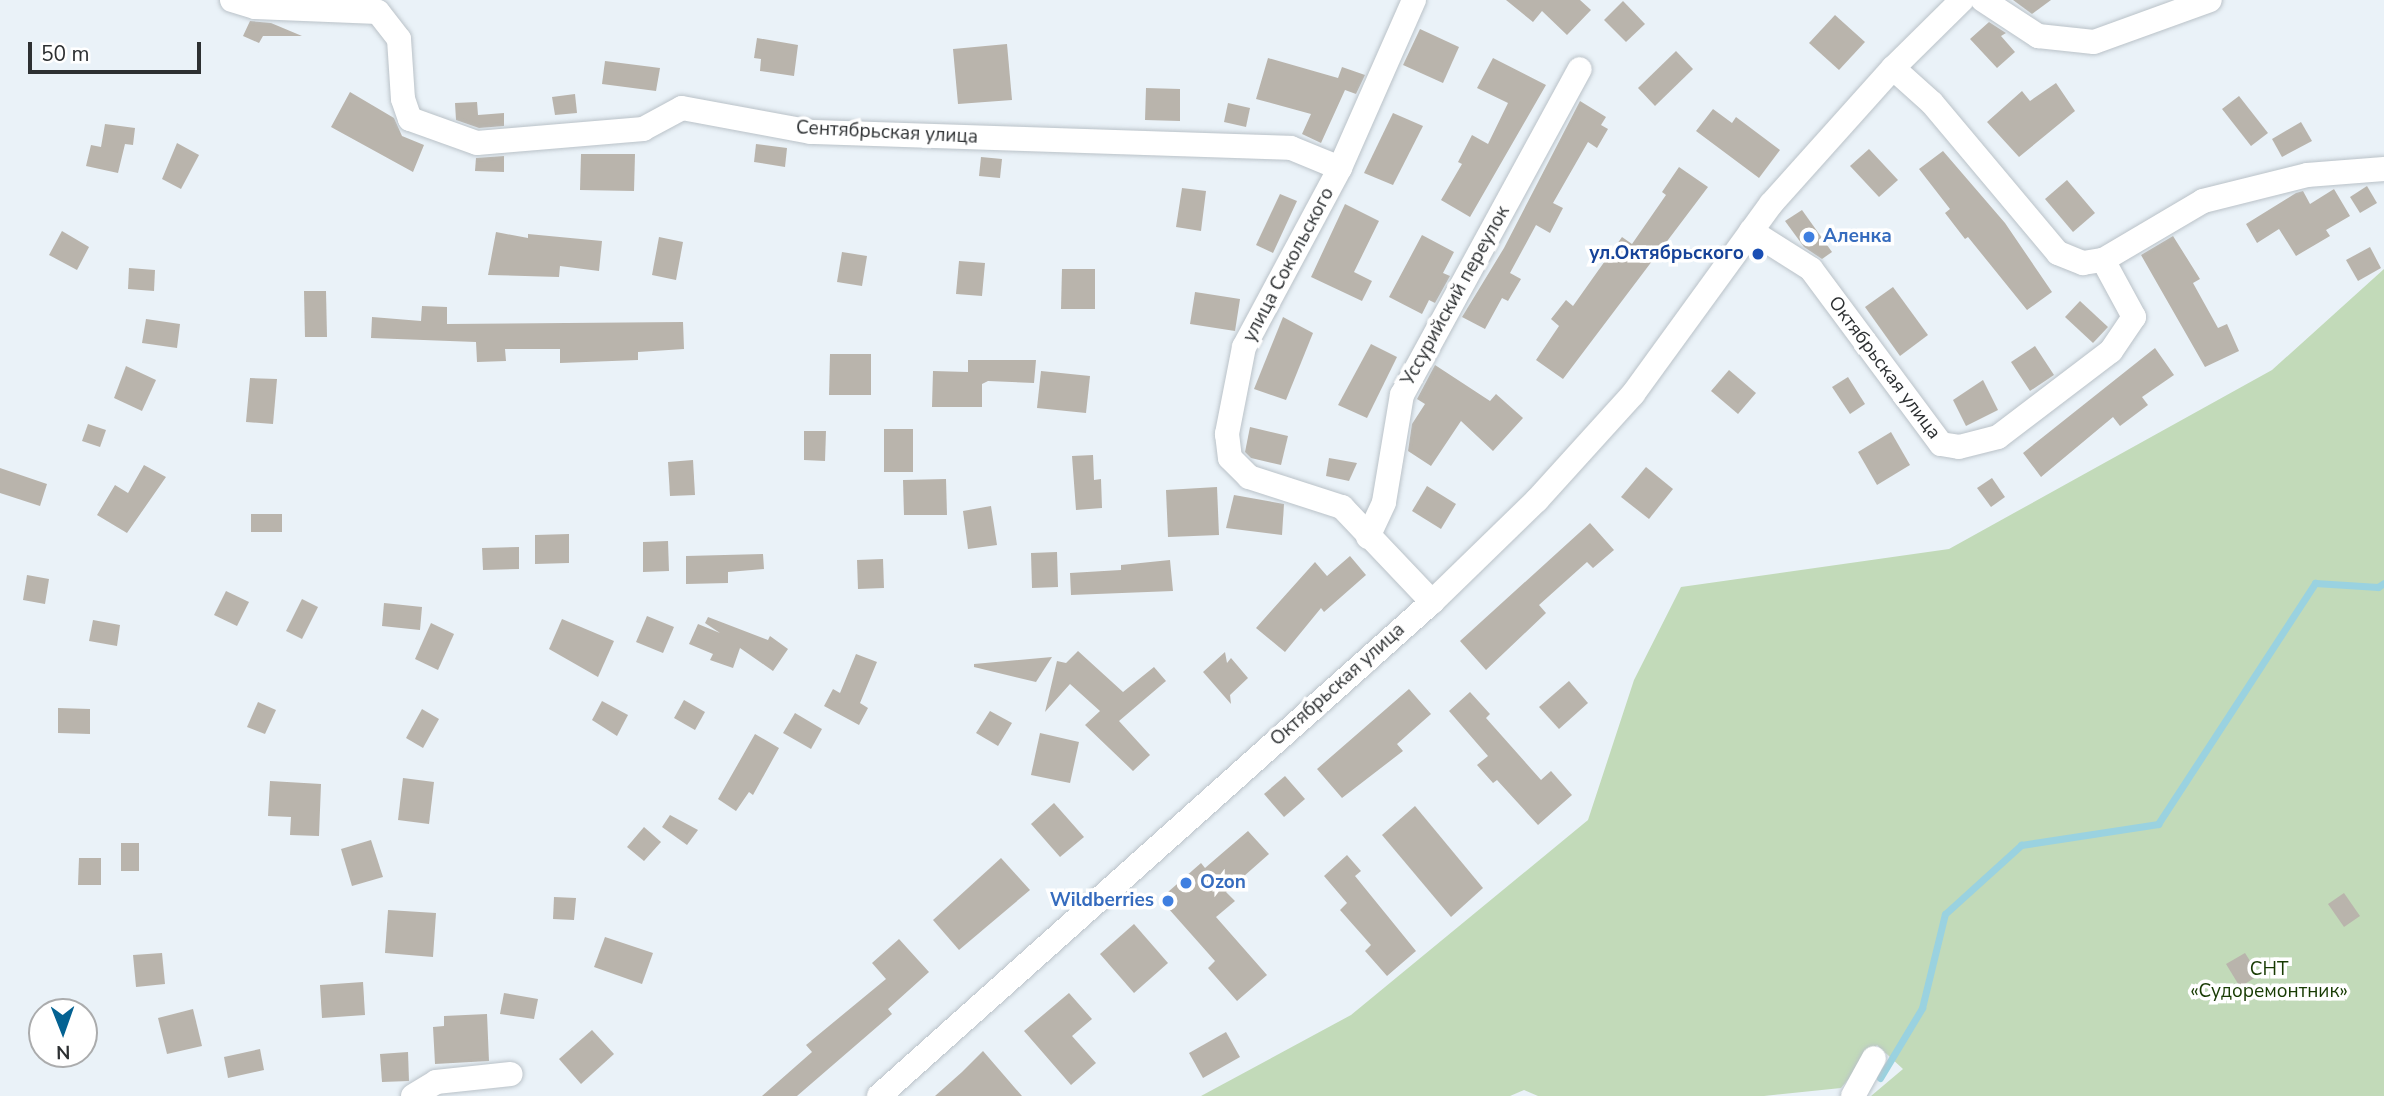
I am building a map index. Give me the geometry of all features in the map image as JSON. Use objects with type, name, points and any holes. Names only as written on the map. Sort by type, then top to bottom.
[{"type":"street","name":"Сентябрьская улица","points":[[232,0],[255,7],[378,12],[399,39],[403,99],[410,119],[477,143],[643,129],[682,108],[811,132],[1291,149],[1340,168]]},
{"type":"street","name":"улица Сокольского","points":[[1414,0],[1340,168],[1244,347],[1227,434],[1230,458],[1250,477],[1342,507],[1432,602]]},
{"type":"street","name":"Октябрьская улица","points":[[879,1096],[1432,602],[1537,500],[1633,394],[1751,231],[1893,68],[1962,0]]},
{"type":"street","points":[[1983,0],[2038,36],[2094,42],[2210,0]]},
{"type":"street","points":[[1893,68],[1932,103],[2058,253],[2082,263],[2103,260],[2203,201],[2307,175],[2384,169]]},
{"type":"street","name":"Уссурийский переулок","points":[[1368,537],[1384,502],[1402,394],[1580,69]]},
{"type":"street","name":"Октябрьская улица","points":[[1751,231],[1811,269],[1941,444],[1959,447],[1998,437],[2110,351],[2134,317],[2103,260]]},
{"type":"street","points":[[1853,1096],[1874,1058]]},
{"type":"street","points":[[413,1096],[436,1082],[511,1074]]},
{"type":"green space","name":"СНТ «Судоремонтник»","points":[[2384,269],[2384,1096],[1871,1096],[1903,1069],[1877,1045],[1841,1088],[1764,1096],[1538,1096],[1524,1090],[1510,1096],[1201,1096],[1351,1015],[1588,820],[1634,680],[1681,587],[1949,549],[2272,370]]},
{"type":"building","points":[[1506,0],[1580,0],[1591,10],[1567,35],[1542,11],[1533,22]]},
{"type":"building","points":[[2013,0],[2051,0],[2032,14]]},
{"type":"building","points":[[1623,1],[1645,24],[1626,42],[1604,20]]},
{"type":"building","points":[[1835,15],[1865,42],[1839,70],[1809,43]]},
{"type":"building","points":[[250,21],[271,23],[302,36],[263,36],[259,43],[243,36]]},
{"type":"building","points":[[1989,22],[2006,33],[2001,36],[2015,52],[1997,68],[1970,39]]},
{"type":"building","points":[[1420,29],[1459,47],[1443,83],[1403,65]]},
{"type":"building","points":[[757,38],[798,45],[794,76],[760,71],[761,59],[754,58]]},
{"type":"building","points":[[1007,44],[1012,100],[958,104],[953,49]]},
{"type":"building","points":[[1676,51],[1693,69],[1655,106],[1638,88]]},
{"type":"building","points":[[1268,58],[1338,78],[1342,67],[1365,75],[1356,94],[1345,90],[1321,143],[1302,134],[1311,114],[1256,99]]},
{"type":"building","points":[[1493,58],[1546,85],[1470,217],[1441,200],[1462,164],[1458,162],[1472,135],[1488,144],[1508,103],[1477,88]]},
{"type":"building","points":[[605,61],[660,68],[656,91],[602,84]]},
{"type":"building","points":[[2056,83],[2075,111],[2019,157],[1987,122],[2022,91],[2030,101]]},
{"type":"building","points":[[1146,88],[1180,89],[1180,121],[1145,120]]},
{"type":"building","points":[[350,92],[394,118],[402,136],[424,145],[413,172],[331,127]]},
{"type":"building","points":[[575,94],[577,113],[555,115],[552,97]]},
{"type":"building","points":[[2239,96],[2268,133],[2251,146],[2222,109]]},
{"type":"building","points":[[1580,101],[1606,117],[1601,125],[1608,129],[1597,148],[1588,142],[1553,203],[1563,208],[1550,233],[1536,225],[1510,273],[1521,279],[1508,301],[1502,298],[1485,329],[1462,317],[1504,248]]},
{"type":"building","points":[[477,102],[478,115],[504,113],[504,126],[479,128],[456,120],[455,103]]},
{"type":"building","points":[[1228,103],[1250,108],[1246,127],[1224,122]]},
{"type":"building","points":[[1713,109],[1732,123],[1736,117],[1780,150],[1759,178],[1696,131]]},
{"type":"building","points":[[1393,113],[1423,126],[1393,185],[1364,173]]},
{"type":"building","points":[[2301,122],[2312,141],[2282,157],[2272,139]]},
{"type":"building","points":[[105,124],[135,128],[133,145],[125,144],[118,173],[86,166],[91,145],[101,147]]},
{"type":"building","points":[[177,143],[199,155],[181,189],[162,179]]},
{"type":"building","points":[[756,144],[787,148],[785,167],[754,162]]},
{"type":"building","points":[[1869,149],[1898,180],[1879,197],[1850,166]]},
{"type":"building","points":[[1943,151],[2005,223],[2052,292],[2027,310],[1945,213],[1950,209],[1919,169]]},
{"type":"building","points":[[581,154],[635,154],[634,191],[580,190]]},
{"type":"building","points":[[504,156],[504,172],[475,171],[476,158]]},
{"type":"building","points":[[981,157],[1002,159],[1000,178],[979,176]]},
{"type":"building","points":[[1679,167],[1708,187],[1563,379],[1536,360],[1559,326],[1551,319],[1566,300],[1573,306],[1622,237],[1632,244],[1666,195],[1662,192]]},
{"type":"building","points":[[2067,180],[2095,213],[2073,232],[2045,199]]},
{"type":"building","points":[[2367,186],[2377,203],[2360,213],[2350,197]]},
{"type":"building","points":[[1182,188],[1206,191],[1201,231],[1176,227]]},
{"type":"building","points":[[2334,189],[2350,216],[2326,230],[2330,236],[2296,256],[2279,229],[2257,243],[2246,224],[2296,193],[2303,191],[2310,204]]},
{"type":"building","points":[[1280,194],[1297,201],[1273,253],[1256,245]]},
{"type":"building","points":[[1345,204],[1379,221],[1354,272],[1372,281],[1362,301],[1311,277]]},
{"type":"building","name":"Аленка","points":[[1802,210],[1832,252],[1822,259],[1804,247],[1785,221]]},
{"type":"building","points":[[62,231],[89,247],[77,270],[49,255]]},
{"type":"building","points":[[496,232],[528,238],[528,234],[602,241],[599,271],[560,266],[559,277],[488,275]]},
{"type":"building","points":[[1422,235],[1454,252],[1443,273],[1450,276],[1435,303],[1429,300],[1422,314],[1389,297]]},
{"type":"building","points":[[2173,236],[2200,279],[2193,283],[2218,328],[2227,324],[2239,351],[2205,367],[2141,255]]},
{"type":"building","points":[[659,237],[683,242],[676,280],[652,275]]},
{"type":"building","points":[[2370,247],[2381,268],[2358,281],[2346,260]]},
{"type":"building","points":[[842,252],[867,256],[862,286],[837,282]]},
{"type":"building","points":[[959,261],[985,263],[982,296],[956,294]]},
{"type":"building","points":[[129,268],[155,270],[154,291],[128,289]]},
{"type":"building","points":[[1062,269],[1095,269],[1095,309],[1061,309]]},
{"type":"building","points":[[1893,287],[1928,335],[1900,356],[1865,307]]},
{"type":"building","points":[[304,291],[326,291],[327,337],[305,337]]},
{"type":"building","points":[[1195,292],[1240,299],[1235,331],[1190,324]]},
{"type":"building","points":[[2080,301],[2108,327],[2093,343],[2065,317]]},
{"type":"building","points":[[422,306],[447,307],[447,324],[683,322],[684,349],[638,352],[638,360],[560,363],[560,349],[505,349],[506,361],[477,362],[476,342],[371,338],[372,317],[421,321]]},
{"type":"building","points":[[1283,317],[1313,333],[1286,400],[1254,389]]},
{"type":"building","points":[[146,319],[180,324],[177,348],[142,343]]},
{"type":"building","points":[[1371,344],[1397,357],[1367,418],[1338,405]]},
{"type":"building","points":[[2035,346],[2054,375],[2030,391],[2011,362]]},
{"type":"building","points":[[2155,348],[2174,375],[2142,397],[2148,405],[2120,426],[2113,417],[2041,477],[2023,453]]},
{"type":"building","points":[[830,354],[871,354],[871,395],[829,395]]},
{"type":"building","points":[[968,360],[1036,360],[1034,383],[988,381],[982,384],[982,407],[932,407],[933,371],[968,372]]},
{"type":"building","points":[[1435,365],[1490,401],[1496,394],[1523,418],[1493,451],[1461,421],[1431,466],[1408,451],[1412,424],[1425,404],[1417,399]]},
{"type":"building","points":[[126,366],[156,380],[142,411],[114,398]]},
{"type":"building","points":[[1729,370],[1756,393],[1738,414],[1711,391]]},
{"type":"building","points":[[1041,371],[1090,376],[1086,413],[1037,408]]},
{"type":"building","points":[[1848,377],[1865,404],[1850,414],[1832,387]]},
{"type":"building","points":[[250,378],[277,379],[273,424],[246,422]]},
{"type":"building","points":[[1983,380],[1998,410],[1966,426],[1953,400]]},
{"type":"building","points":[[88,424],[106,430],[100,447],[82,441]]},
{"type":"building","points":[[1250,427],[1288,436],[1281,465],[1251,458],[1245,452]]},
{"type":"building","points":[[884,429],[913,429],[913,472],[884,472]]},
{"type":"building","points":[[804,431],[826,431],[825,461],[804,460]]},
{"type":"building","points":[[1891,432],[1910,465],[1877,485],[1858,452]]},
{"type":"building","points":[[1093,455],[1094,480],[1101,479],[1102,508],[1076,510],[1072,456]]},
{"type":"building","points":[[1329,458],[1357,463],[1349,481],[1326,476]]},
{"type":"building","points":[[693,460],[695,495],[670,496],[668,462]]},
{"type":"building","points":[[144,465],[166,477],[127,533],[97,515],[115,485],[128,493]]},
{"type":"building","points":[[1646,467],[1673,489],[1649,519],[1621,497]]},
{"type":"building","points":[[0,468],[47,484],[40,506],[0,493]]},
{"type":"building","points":[[1992,478],[2005,497],[1991,507],[1977,488]]},
{"type":"building","points":[[946,479],[947,515],[904,515],[903,480]]},
{"type":"building","points":[[1427,486],[1456,504],[1441,529],[1412,511]]},
{"type":"building","points":[[1217,487],[1219,535],[1168,537],[1166,490]]},
{"type":"building","points":[[1234,495],[1284,504],[1282,535],[1226,528]]},
{"type":"building","points":[[991,506],[997,545],[968,549],[963,511]]},
{"type":"building","points":[[251,514],[282,514],[282,532],[251,532]]},
{"type":"building","points":[[1590,523],[1614,550],[1593,568],[1587,562],[1539,605],[1546,613],[1486,670],[1460,641]]},
{"type":"building","points":[[569,534],[569,563],[535,564],[535,535]]},
{"type":"building","points":[[668,541],[669,571],[643,572],[643,542]]},
{"type":"building","points":[[519,547],[519,569],[483,570],[482,548]]},
{"type":"building","points":[[1057,552],[1058,587],[1032,588],[1031,553]]},
{"type":"building","points":[[763,554],[764,569],[728,572],[728,583],[686,584],[686,556]]},
{"type":"building","points":[[1350,556],[1366,575],[1324,612],[1321,608],[1285,652],[1256,628],[1315,562],[1327,576]]},
{"type":"building","points":[[883,559],[884,588],[858,589],[857,560]]},
{"type":"building","points":[[1170,560],[1173,591],[1071,595],[1070,573],[1121,570],[1121,565]]},
{"type":"building","points":[[27,575],[49,579],[45,604],[23,600]]},
{"type":"building","points":[[226,591],[249,602],[237,626],[214,615]]},
{"type":"building","points":[[302,599],[318,607],[302,639],[286,631]]},
{"type":"building","points":[[384,603],[422,607],[420,630],[382,626]]},
{"type":"building","points":[[647,616],[674,627],[663,653],[636,642]]},
{"type":"building","points":[[708,617],[768,640],[770,636],[788,649],[773,671],[740,648],[733,668],[710,660],[713,654],[689,644],[698,624],[720,633],[705,623]]},
{"type":"building","points":[[562,619],[614,641],[598,677],[549,649]]},
{"type":"building","points":[[93,620],[120,625],[117,646],[89,641]]},
{"type":"building","points":[[431,623],[454,634],[438,670],[415,659]]},
{"type":"building","points":[[1078,651],[1123,692],[1154,667],[1166,681],[1119,721],[1150,755],[1133,771],[1085,725],[1100,711],[1070,684],[1045,712],[1057,661],[1066,663]]},
{"type":"building","points":[[1225,652],[1227,663],[1231,658],[1248,678],[1230,695],[1231,704],[1203,672]]},
{"type":"building","points":[[856,654],[877,662],[860,703],[868,708],[859,725],[824,706],[833,689],[840,693]]},
{"type":"building","points":[[1052,657],[1036,682],[974,667],[974,664]]},
{"type":"building","points":[[1569,681],[1588,703],[1559,729],[1539,707]]},
{"type":"building","points":[[1409,689],[1431,714],[1397,744],[1403,751],[1342,798],[1317,769]]},
{"type":"building","points":[[1470,692],[1490,714],[1486,718],[1541,780],[1551,771],[1572,795],[1538,825],[1497,780],[1493,783],[1477,765],[1488,756],[1449,711]]},
{"type":"building","points":[[684,700],[705,712],[695,730],[674,718]]},
{"type":"building","points":[[602,701],[628,715],[617,736],[592,720]]},
{"type":"building","points":[[258,702],[276,710],[265,734],[247,727]]},
{"type":"building","points":[[58,708],[90,709],[90,734],[58,733]]},
{"type":"building","points":[[422,709],[439,719],[423,748],[406,738]]},
{"type":"building","points":[[990,711],[1012,723],[998,746],[976,733]]},
{"type":"building","points":[[795,713],[822,729],[811,749],[783,733]]},
{"type":"building","points":[[1040,733],[1079,742],[1070,783],[1031,775]]},
{"type":"building","points":[[755,734],[779,748],[753,795],[749,792],[736,811],[718,799]]},
{"type":"building","points":[[1285,776],[1305,799],[1284,817],[1264,794]]},
{"type":"building","points":[[403,778],[434,782],[429,824],[398,820]]},
{"type":"building","points":[[270,781],[321,784],[319,836],[290,835],[291,817],[268,816]]},
{"type":"building","points":[[1054,803],[1084,837],[1060,857],[1031,824]]},
{"type":"building","points":[[1415,806],[1483,888],[1451,917],[1382,835]]},
{"type":"building","points":[[670,815],[698,830],[687,845],[662,827]]},
{"type":"building","points":[[644,827],[661,842],[644,861],[627,847]]},
{"type":"building","points":[[1248,831],[1269,854],[1226,892],[1235,901],[1216,917],[1267,975],[1237,1001],[1208,968],[1215,961],[1160,899],[1201,863],[1205,868]]},
{"type":"building","points":[[371,840],[383,877],[352,886],[341,849]]},
{"type":"building","points":[[121,843],[139,843],[139,871],[121,871]]},
{"type":"building","points":[[1347,855],[1361,871],[1355,876],[1416,951],[1387,976],[1365,951],[1371,945],[1340,910],[1347,903],[1324,876]]},
{"type":"building","points":[[79,858],[101,858],[101,885],[78,885]]},
{"type":"building","points":[[1001,858],[1030,890],[959,950],[933,920]]},
{"type":"building","points":[[2344,893],[2360,916],[2344,927],[2328,904]]},
{"type":"building","points":[[554,897],[576,898],[574,920],[553,919]]},
{"type":"building","points":[[388,910],[436,913],[433,957],[385,953]]},
{"type":"building","points":[[1134,924],[1168,963],[1134,993],[1100,954]]},
{"type":"building","points":[[605,937],[653,953],[642,984],[594,967]]},
{"type":"building","points":[[899,939],[929,972],[888,1009],[892,1014],[797,1096],[762,1096],[812,1052],[806,1045],[886,979],[872,963]]},
{"type":"building","points":[[162,953],[165,984],[136,987],[133,955]]},
{"type":"building","points":[[2245,953],[2259,975],[2240,987],[2226,964]]},
{"type":"building","points":[[363,982],[365,1015],[322,1018],[320,985]]},
{"type":"building","points":[[504,993],[538,999],[534,1019],[500,1014]]},
{"type":"building","points":[[1069,993],[1092,1019],[1072,1036],[1096,1063],[1071,1085],[1024,1031]]},
{"type":"building","points":[[193,1009],[202,1046],[167,1054],[158,1018]]},
{"type":"building","points":[[487,1014],[489,1061],[435,1064],[433,1027],[444,1026],[444,1016]]},
{"type":"building","points":[[592,1030],[614,1054],[581,1084],[559,1059]]},
{"type":"building","points":[[1226,1032],[1240,1057],[1203,1078],[1189,1053]]},
{"type":"building","points":[[260,1049],[264,1070],[228,1078],[224,1057]]},
{"type":"building","points":[[983,1051],[1022,1096],[935,1096],[962,1072]]},
{"type":"building","points":[[408,1052],[409,1081],[382,1082],[380,1054]]},
{"type":"waterway","points":[[1880,1078],[1922,1008],[1945,914],[2021,845],[2158,824],[2315,583],[2378,587],[2384,583]]},
{"type":"place","name":"Аленка","points":[[1809,237]]},
{"type":"place","name":"ул.Октябрьского","points":[[1758,254]]},
{"type":"place","name":"Ozon","points":[[1186,883]]},
{"type":"place","name":"Wildberries","points":[[1168,901]]}]
